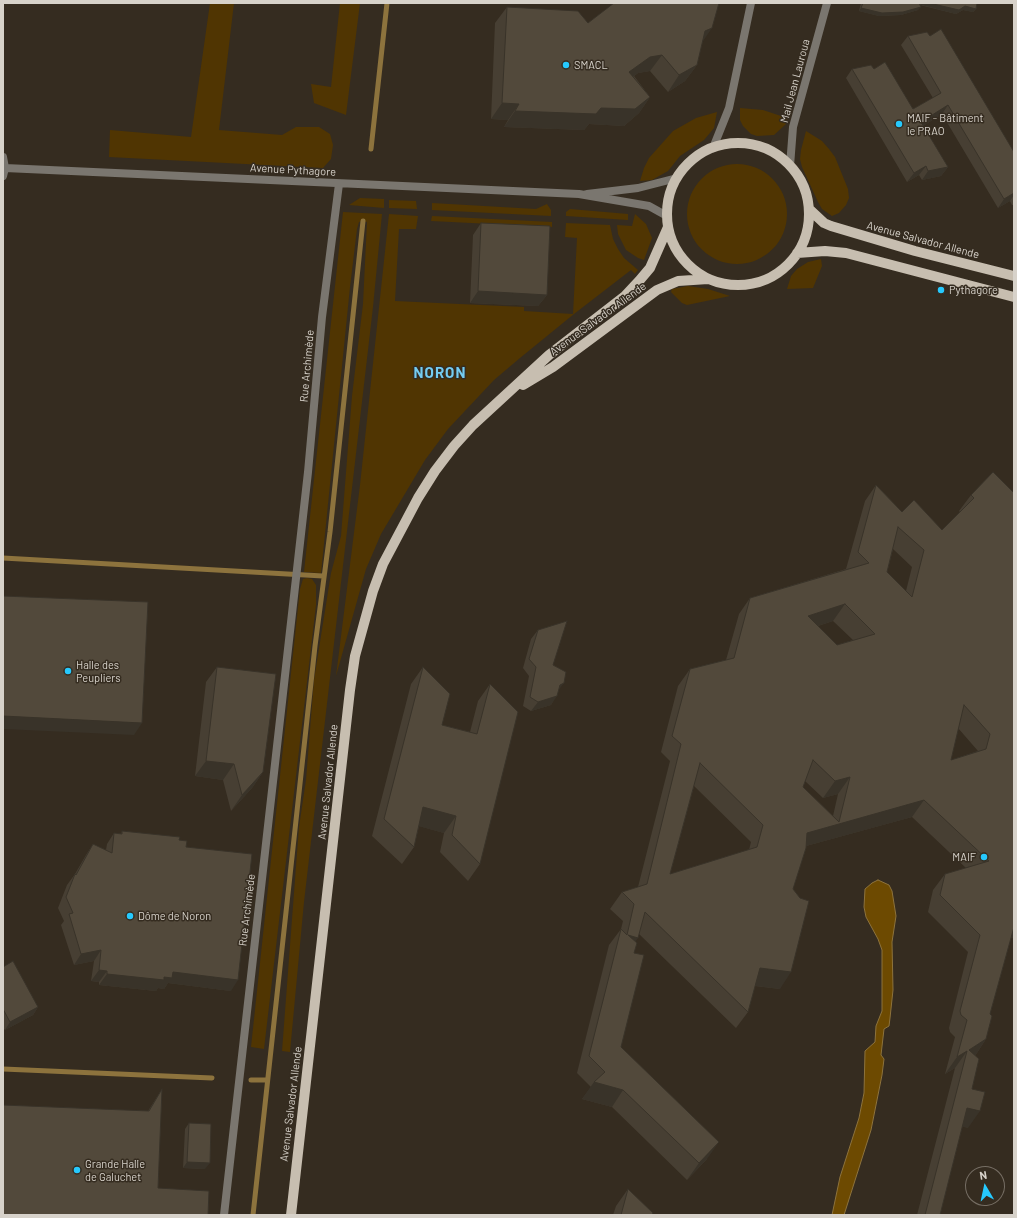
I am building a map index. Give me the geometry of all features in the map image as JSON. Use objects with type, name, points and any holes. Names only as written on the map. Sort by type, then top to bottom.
[{"type":"main road","points":[[733,144],[754,145],[774,153],[790,166],[803,186],[809,209],[808,227],[798,253],[779,272],[760,282],[737,285],[710,280],[700,274],[682,258],[676,249],[668,226],[667,216],[670,192],[677,178],[696,157],[713,148],[733,144]]},
{"type":"main road","name":"Avenue Salvador Allende","points":[[809,209],[824,223],[831,226],[902,248],[1014,276]]},
{"type":"main road","name":"Avenue Salvador Allende","points":[[291,1215],[350,690],[362,624],[383,564],[403,525],[435,471],[473,425],[506,396],[549,354],[625,296],[650,268],[668,226]]},
{"type":"main road","points":[[798,253],[825,250],[846,254],[1014,297]]},
{"type":"main road","name":"Avenue Salvador Allende","points":[[506,396],[553,367],[657,290],[678,281],[710,280]]},
{"type":"street","points":[[713,148],[729,108],[751,3]]},
{"type":"street","name":"Mail Jean Lauroua","points":[[790,166],[794,127],[827,3]]},
{"type":"street","points":[[3,157],[4,172]]},
{"type":"street","name":"Avenue Pythagore","points":[[4,172],[580,194],[649,206],[667,216]]},
{"type":"street","name":"Avenue Pythagore","points":[[580,194],[638,188],[677,178]]},
{"type":"street","name":"Rue Archimède","points":[[224,1215],[308,472],[322,317],[339,184]]},
{"type":"shaded area","points":[[210,3],[234,3],[219,130],[282,135],[296,127],[319,127],[330,134],[333,145],[331,159],[323,168],[109,157],[110,130],[191,137]]},
{"type":"shaded area","points":[[340,3],[360,3],[346,115],[314,103],[311,84],[331,87]]},
{"type":"shaded area","points":[[740,108],[763,110],[787,118],[786,124],[774,135],[757,136],[751,134],[743,126],[740,120]]},
{"type":"shaded area","points":[[717,112],[714,128],[704,140],[680,156],[668,171],[652,180],[640,181],[649,158],[673,131],[696,118]]},
{"type":"shaded area","points":[[806,131],[822,141],[835,157],[848,189],[849,198],[846,205],[839,213],[832,216],[822,209],[802,167],[800,159],[801,150]]},
{"type":"shaded area","points":[[737,164],[747,165],[765,172],[779,186],[786,204],[786,224],[779,242],[765,256],[747,263],[737,264],[727,263],[709,256],[695,242],[688,224],[687,214],[688,204],[695,186],[709,172],[727,165]]},
{"type":"shaded area","points":[[360,198],[384,199],[384,208],[349,205]]},
{"type":"shaded area","points":[[389,200],[416,201],[417,209],[389,208]]},
{"type":"shaded area","points":[[432,203],[536,209],[547,204],[551,210],[551,216],[432,210]]},
{"type":"shaded area","points":[[570,209],[628,214],[628,220],[566,216],[566,212]]},
{"type":"shaded area","points":[[343,212],[382,214],[373,307],[304,902],[290,1052],[282,1051],[299,827],[306,780],[314,680],[331,573],[341,536],[352,396],[363,304],[367,222],[363,221],[359,222],[357,229],[350,287],[321,573],[304,572]]},
{"type":"shaded area","points":[[389,214],[418,216],[416,229],[399,229],[395,301],[524,307],[524,311],[573,314],[577,238],[565,237],[566,223],[610,225],[613,239],[618,249],[624,258],[638,270],[635,274],[631,270],[520,358],[494,380],[448,429],[425,460],[381,534],[366,569],[336,676],[360,485]]},
{"type":"shaded area","points":[[635,214],[646,224],[652,238],[644,260],[626,250],[618,234],[617,225],[632,226]]},
{"type":"shaded area","points":[[432,216],[552,222],[552,227],[431,221]]},
{"type":"shaded area","points":[[821,259],[822,266],[813,288],[787,289],[791,276],[797,269],[808,262]]},
{"type":"shaded area","points":[[688,286],[708,289],[730,296],[687,305],[682,303],[671,292],[672,289]]},
{"type":"shaded area","points":[[303,579],[312,579],[316,585],[316,605],[264,1049],[251,1047],[300,589]]},
{"type":"shaded area","points":[[878,880],[889,885],[892,891],[896,916],[892,942],[893,990],[889,1026],[884,1029],[881,1055],[884,1059],[882,1075],[871,1130],[844,1215],[832,1215],[840,1177],[859,1118],[864,1093],[865,1051],[875,1042],[876,1026],[882,1011],[882,950],[866,917],[864,907],[865,889]]},
{"type":"building","name":"SMACL","points":[[614,3],[719,3],[712,28],[705,31],[697,65],[679,75],[662,55],[650,57],[629,72],[650,97],[635,109],[601,108],[596,114],[515,111],[519,104],[502,103],[507,7],[578,11],[588,23]]},
{"type":"building","points":[[863,3],[919,3],[921,7],[903,12],[882,13],[861,8]]},
{"type":"building","points":[[929,3],[977,3],[976,9],[965,6],[959,10]]},
{"type":"building","name":"MAIF - Bâtiment le PRAO","points":[[941,29],[1014,152],[1014,193],[1004,199],[948,105],[921,122],[948,167],[928,171],[926,166],[914,173],[852,69],[871,65],[874,69],[885,62],[913,109],[941,93],[908,36],[927,32],[930,36]]},
{"type":"building","points":[[481,223],[550,226],[547,295],[478,291]]},
{"type":"building","name":"MAIF","points":[[993,472],[1014,493],[1014,927],[990,1014],[992,1016],[986,1039],[969,1050],[979,1059],[972,1089],[985,1092],[980,1111],[967,1108],[940,1215],[925,1215],[967,1051],[957,1057],[967,1020],[961,1015],[960,1011],[980,935],[940,895],[945,874],[989,861],[924,800],[807,833],[806,848],[793,889],[800,898],[809,901],[791,972],[760,968],[748,1012],[645,912],[638,938],[628,935],[637,943],[634,953],[644,955],[621,1047],[719,1142],[699,1163],[623,1090],[594,1082],[605,1072],[589,1056],[621,929],[627,935],[634,904],[622,892],[647,884],[681,744],[672,736],[690,669],[734,658],[750,598],[869,563],[858,552],[876,485],[902,512],[914,500],[942,530],[974,498],[971,495]],"holes":[[[898,527],[924,550],[912,597],[887,572]],[[845,604],[875,634],[837,645],[808,616]],[[964,705],[990,734],[986,749],[951,760]],[[813,760],[835,781],[850,777],[839,822],[803,787]],[[700,763],[763,825],[757,847],[670,874]]]},
{"type":"building","name":"Halle des Peupliers","points":[[3,596],[148,602],[142,723],[3,716]]},
{"type":"building","points":[[567,621],[553,665],[566,672],[564,683],[560,685],[557,696],[538,702],[530,697],[536,667],[529,659],[538,630]]},
{"type":"building","points":[[217,667],[276,674],[263,772],[242,795],[234,764],[206,761]]},
{"type":"building","points":[[423,667],[450,694],[442,725],[477,734],[490,684],[518,712],[480,864],[452,835],[456,816],[423,807],[414,847],[384,819]]},
{"type":"building","points":[[122,831],[180,837],[179,840],[187,841],[186,847],[252,854],[238,980],[173,972],[172,978],[164,977],[164,980],[107,974],[107,971],[99,970],[101,950],[81,954],[69,914],[73,913],[66,897],[75,874],[76,875],[93,844],[112,853],[114,833],[122,834]]},
{"type":"building","points":[[13,961],[38,1007],[10,1022],[3,1009],[3,967]]},
{"type":"building","name":"Grande Halle de Galuchet","points":[[162,1089],[158,1188],[209,1191],[208,1215],[3,1215],[3,1105],[149,1111]]},
{"type":"building","points":[[189,1123],[211,1124],[210,1163],[187,1162]]},
{"type":"building","points":[[628,1189],[653,1213],[652,1215],[621,1215]]},
{"type":"waterway","points":[[371,149],[387,3]]},
{"type":"waterway","points":[[253,1215],[315,646],[330,532],[363,221]]},
{"type":"waterway","points":[[3,558],[323,576]]},
{"type":"waterway","points":[[3,1069],[212,1078]]},
{"type":"waterway","points":[[251,1080],[267,1080]]},
{"type":"place","name":"SMACL","points":[[566,65]]},
{"type":"place","name":"MAIF - Bâtiment le PRAO","points":[[899,124]]},
{"type":"place","name":"Pythagore","points":[[941,290]]},
{"type":"place","name":"Halle des Peupliers","points":[[68,671]]},
{"type":"place","name":"MAIF","points":[[984,857]]},
{"type":"place","name":"Dôme de Noron","points":[[130,916]]},
{"type":"place","name":"Grande Halle de Galuchet","points":[[77,1170]]},
{"type":"district","name":"NORON","points":[[440,373]]}]
